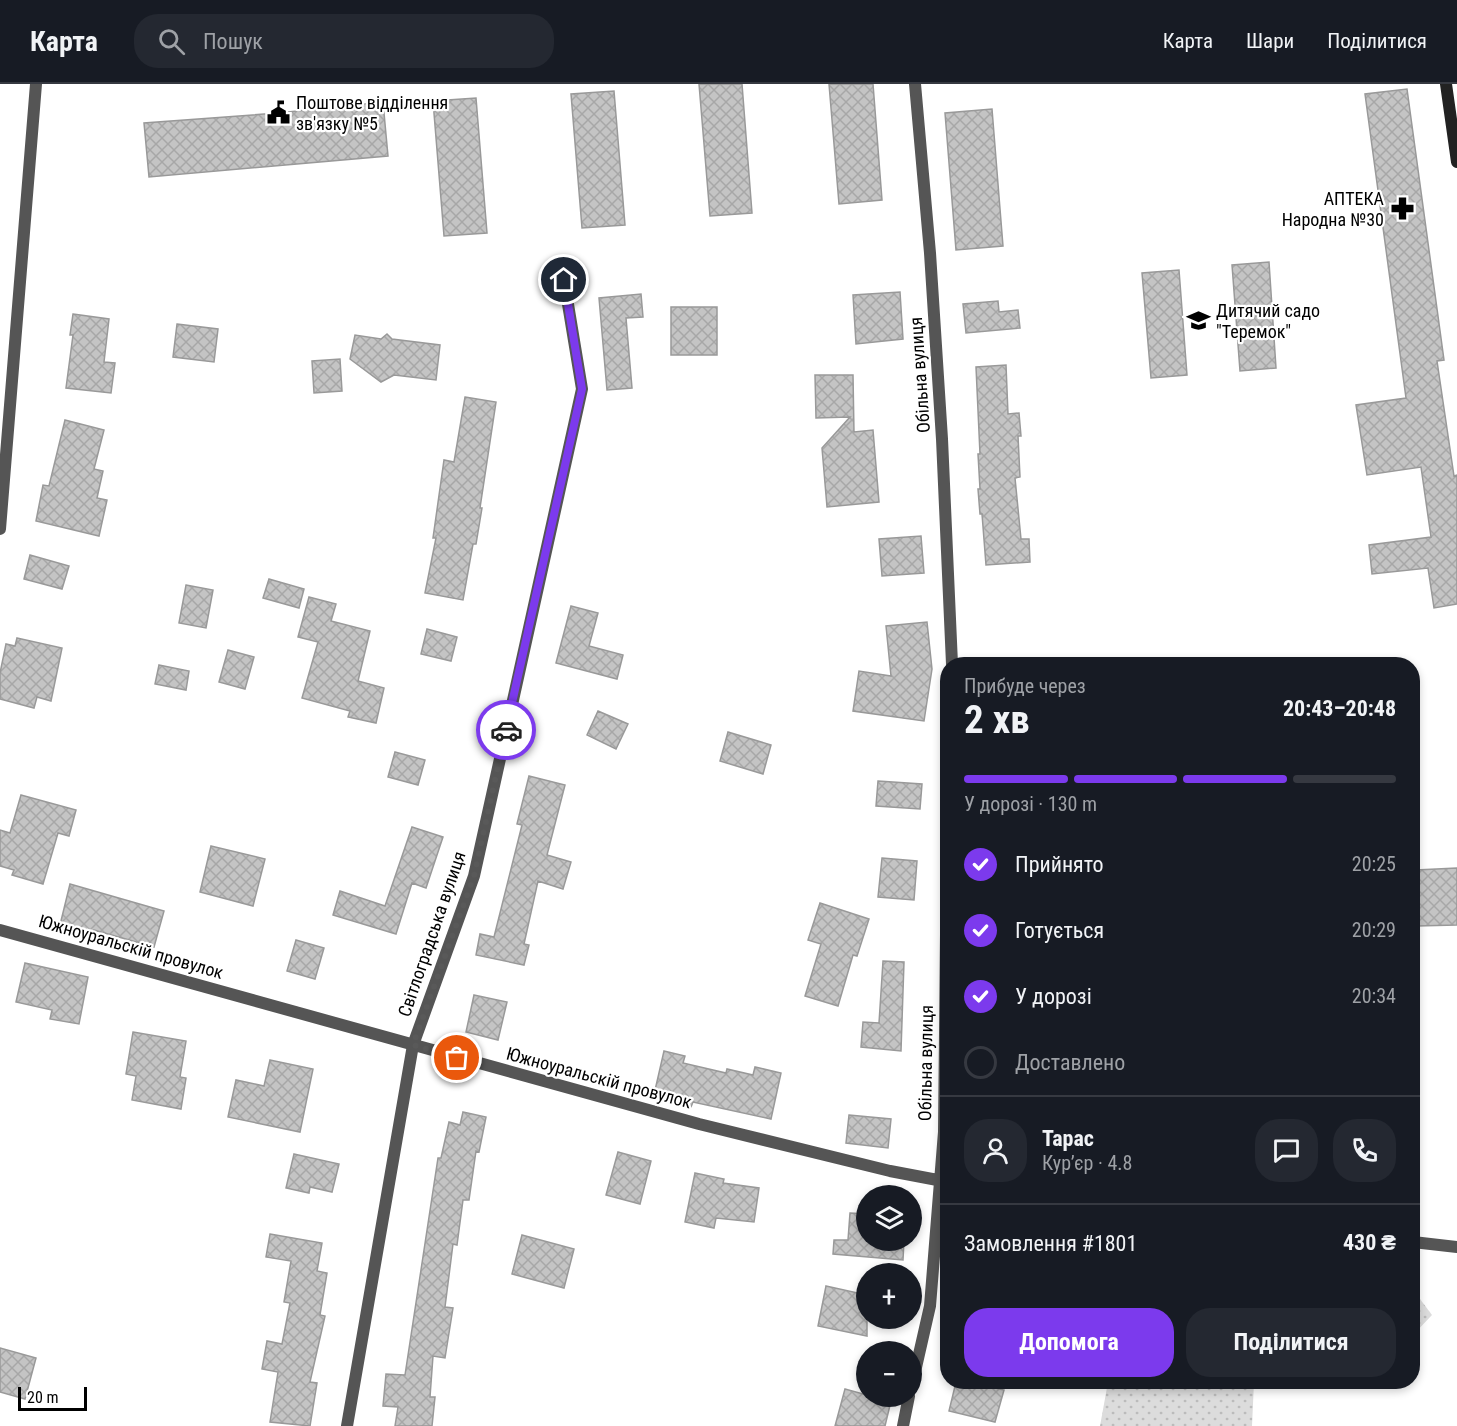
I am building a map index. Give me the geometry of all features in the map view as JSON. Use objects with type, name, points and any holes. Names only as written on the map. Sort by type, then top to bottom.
[{"type":"main road","points":[[1446,84],[1457,162]]},
{"type":"street","points":[[0,529],[36,84]]},
{"type":"street","name":"Обільна вулиця","points":[[915,84],[930,253],[942,438],[952,657]]},
{"type":"street","name":"Світлоградська вулиця","points":[[347,1426],[413,1045],[474,876],[582,389],[564,280]]},
{"type":"street","name":"Южноуральскій провулок","points":[[0,930],[699,1124],[940,1181]]},
{"type":"street","name":"Обільна вулиця","points":[[922,1341],[930,1306],[940,1217]]},
{"type":"street","points":[[1420,1243],[1457,1248]]},
{"type":"street","points":[[903,1426],[907,1407]]},
{"type":"shaded area","points":[[1420,1299],[1432,1315],[1420,1328]]},
{"type":"shaded area","points":[[1107,1389],[1254,1389],[1252,1426],[1100,1426]]},
{"type":"building","points":[[699,84],[742,84],[752,213],[710,216]]},
{"type":"building","points":[[829,84],[873,84],[882,200],[839,204]]},
{"type":"building","points":[[1407,89],[1444,360],[1437,361],[1454,476],[1457,475],[1457,604],[1434,608],[1428,568],[1372,574],[1369,545],[1431,537],[1421,467],[1367,475],[1356,405],[1406,398],[1365,94]]},
{"type":"building","points":[[614,91],[625,225],[582,228],[571,94]]},
{"type":"building","points":[[476,98],[487,233],[444,236],[433,101]]},
{"type":"building","points":[[383,102],[388,156],[149,177],[144,123]]},
{"type":"building","points":[[992,109],[1003,246],[956,250],[945,113]]},
{"type":"building","points":[[1269,262],[1276,368],[1240,371],[1232,265]]},
{"type":"building","points":[[1179,270],[1187,375],[1151,378],[1142,273]]},
{"type":"building","points":[[900,292],[903,339],[856,344],[853,295]]},
{"type":"building","points":[[641,294],[643,317],[626,318],[632,388],[607,390],[599,298]]},
{"type":"building","points":[[998,301],[999,312],[1018,310],[1020,328],[966,333],[963,304]]},
{"type":"building","points":[[671,307],[717,307],[717,355],[671,355]]},
{"type":"building","points":[[73,314],[109,319],[104,362],[115,363],[111,393],[66,388],[73,335],[70,335]]},
{"type":"building","points":[[177,324],[218,329],[214,362],[173,357]]},
{"type":"building","points":[[387,334],[392,339],[440,345],[436,380],[394,375],[381,382],[350,359],[355,335],[381,339]]},
{"type":"building","points":[[340,359],[342,391],[314,393],[312,361]]},
{"type":"building","points":[[1006,365],[1008,414],[1019,413],[1020,477],[1015,478],[1021,539],[1029,539],[1030,562],[986,565],[978,489],[980,489],[978,454],[980,454],[976,367]]},
{"type":"building","points":[[815,375],[853,375],[854,432],[873,430],[879,502],[827,507],[822,448],[850,417],[816,418]]},
{"type":"building","points":[[465,397],[496,402],[476,544],[473,544],[463,600],[425,593],[436,538],[433,538],[444,460],[454,462]]},
{"type":"building","points":[[65,420],[104,430],[94,469],[103,471],[97,498],[107,500],[99,536],[36,521],[43,485],[49,486]]},
{"type":"building","points":[[921,536],[924,573],[882,576],[879,539]]},
{"type":"building","points":[[30,555],[69,566],[62,589],[24,579]]},
{"type":"building","points":[[269,579],[304,589],[299,608],[263,598]]},
{"type":"building","points":[[186,585],[213,590],[206,628],[179,623]]},
{"type":"building","points":[[309,597],[336,604],[331,621],[370,631],[358,681],[384,688],[376,723],[348,717],[350,711],[302,698],[318,642],[298,637]]},
{"type":"building","points":[[571,606],[598,613],[589,646],[623,655],[617,679],[556,663]]},
{"type":"building","points":[[927,622],[932,669],[924,721],[853,711],[859,671],[891,676],[886,626]]},
{"type":"building","points":[[427,629],[457,637],[451,661],[421,654]]},
{"type":"building","points":[[17,638],[62,648],[51,701],[37,697],[34,708],[0,699],[0,673],[6,644],[15,646]]},
{"type":"building","points":[[228,650],[254,657],[245,689],[219,682]]},
{"type":"building","points":[[159,665],[189,671],[186,690],[155,684]]},
{"type":"building","points":[[598,711],[628,724],[616,749],[587,735]]},
{"type":"building","points":[[728,732],[771,745],[763,774],[720,761]]},
{"type":"building","points":[[395,752],[425,760],[418,785],[388,777]]},
{"type":"building","points":[[529,776],[565,785],[547,855],[571,862],[563,889],[538,881],[524,944],[529,945],[524,965],[476,955],[480,934],[494,937],[522,825],[517,824]]},
{"type":"building","points":[[878,781],[922,784],[920,809],[876,806]]},
{"type":"building","points":[[21,795],[76,810],[69,836],[58,833],[43,884],[12,875],[14,870],[0,866],[0,830],[10,833]]},
{"type":"building","points":[[412,827],[443,837],[426,888],[412,883],[396,934],[333,915],[340,891],[385,906]]},
{"type":"building","points":[[211,846],[265,859],[253,906],[200,892]]},
{"type":"building","points":[[882,858],[917,861],[914,900],[878,897]]},
{"type":"building","points":[[1457,868],[1457,925],[1420,926],[1420,870]]},
{"type":"building","points":[[70,884],[164,911],[154,947],[94,930],[94,933],[60,925]]},
{"type":"building","points":[[820,903],[869,919],[857,956],[853,955],[838,1006],[805,996],[821,944],[808,940]]},
{"type":"building","points":[[296,940],[324,948],[315,979],[287,971]]},
{"type":"building","points":[[883,961],[904,962],[901,1051],[861,1047],[863,1022],[879,1023]]},
{"type":"building","points":[[25,963],[88,977],[79,1024],[50,1019],[52,1010],[16,1002]]},
{"type":"building","points":[[474,995],[507,1002],[498,1040],[466,1032]]},
{"type":"building","points":[[133,1032],[186,1041],[180,1077],[186,1078],[181,1109],[132,1100],[136,1076],[126,1074]]},
{"type":"building","points":[[664,1051],[685,1056],[683,1063],[726,1073],[727,1069],[753,1075],[755,1067],[781,1073],[771,1119],[693,1102],[691,1107],[653,1099]]},
{"type":"building","points":[[270,1060],[313,1069],[300,1132],[228,1117],[236,1080],[264,1086]]},
{"type":"building","points":[[463,1112],[486,1117],[479,1152],[476,1151],[469,1200],[463,1200],[457,1245],[453,1244],[445,1307],[453,1308],[445,1358],[433,1356],[430,1397],[435,1397],[432,1426],[395,1426],[398,1407],[383,1406],[386,1374],[405,1375],[438,1158],[441,1158],[449,1122],[460,1125]]},
{"type":"building","points":[[849,1115],[891,1119],[888,1148],[846,1143]]},
{"type":"building","points":[[618,1152],[651,1161],[640,1204],[606,1195]]},
{"type":"building","points":[[294,1154],[339,1164],[332,1192],[310,1187],[309,1193],[286,1188]]},
{"type":"building","points":[[695,1173],[724,1179],[723,1183],[759,1188],[754,1222],[716,1218],[714,1228],[685,1222]]},
{"type":"building","points":[[850,1213],[856,1213],[856,1251],[903,1251],[903,1260],[833,1254],[834,1240],[848,1240]]},
{"type":"building","points":[[270,1234],[322,1243],[317,1271],[327,1273],[320,1315],[325,1316],[310,1382],[317,1383],[310,1426],[270,1422],[278,1372],[262,1369],[267,1341],[282,1344],[290,1303],[284,1302],[291,1261],[266,1257]]},
{"type":"building","points":[[522,1235],[574,1249],[564,1288],[512,1274]]},
{"type":"building","points":[[826,1286],[856,1293],[856,1329],[867,1329],[867,1336],[818,1326]]},
{"type":"building","points":[[0,1348],[36,1358],[25,1399],[0,1392]]},
{"type":"building","points":[[845,1389],[856,1392],[856,1407],[890,1407],[885,1426],[835,1426]]},
{"type":"building","points":[[954,1389],[1004,1390],[995,1422],[949,1411]]},
{"type":"way so far","points":[[457,1058],[413,1045],[474,876],[506,730]]},
{"type":"place","name":"Поштове відділення зв'язку №5","points":[[278,113]]},
{"type":"place","name":"АПТЕКА Народна №30","points":[[1402,209]]},
{"type":"place","name":"Дитячий садо \"Теремок\"","points":[[1198,321]]},
{"type":"route","points":[[506,730],[582,389],[564,280]]}]
